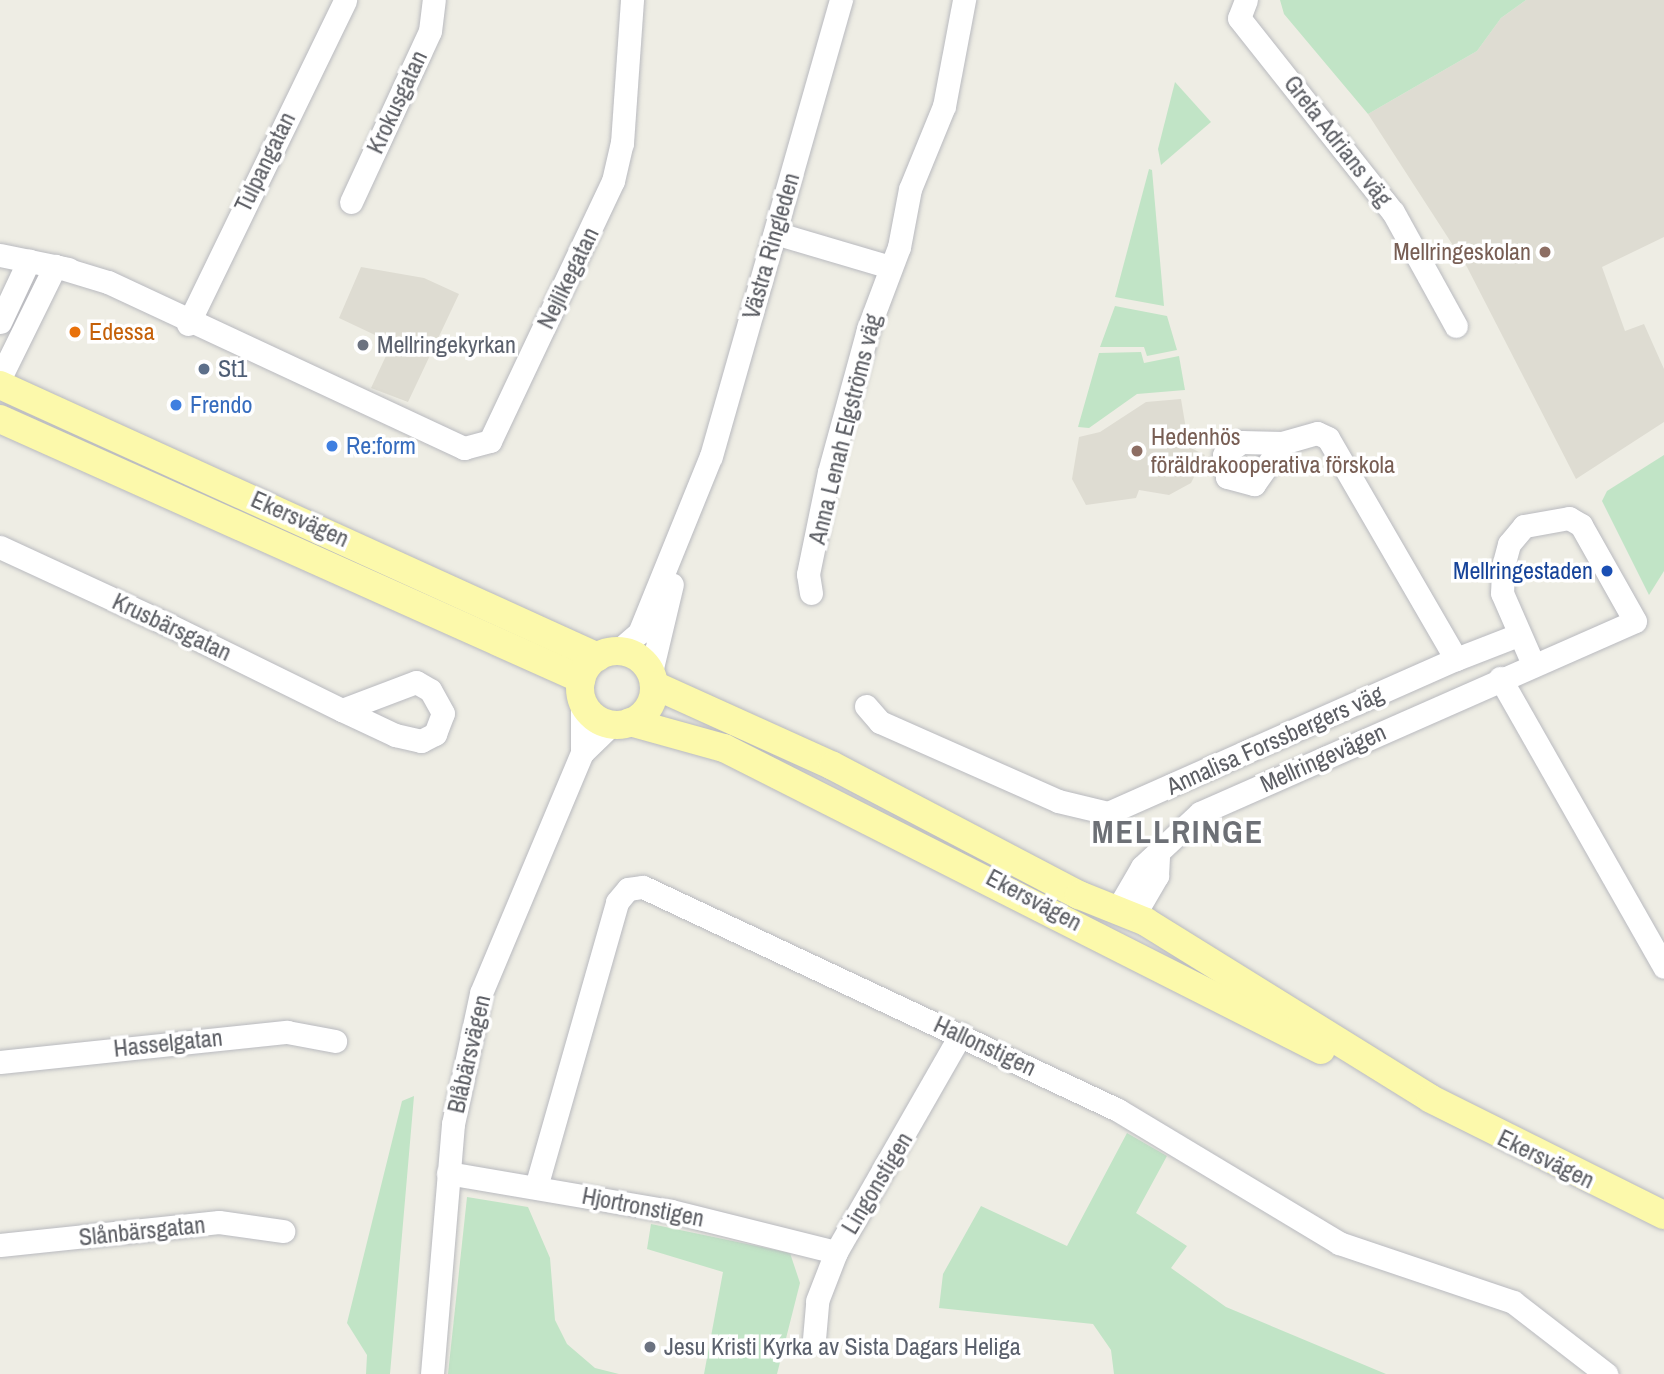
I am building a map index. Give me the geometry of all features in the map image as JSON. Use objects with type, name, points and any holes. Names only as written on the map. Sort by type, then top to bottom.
[{"type":"main road","name":"Ekersvägen","points":[[0,386],[595,672]]},
{"type":"main road","name":"Ekersvägen","points":[[0,419],[595,672]]},
{"type":"main road","points":[[635,655],[653,678],[651,704],[621,723],[594,716],[595,672],[635,655]]},
{"type":"main road","name":"Ekersvägen","points":[[653,678],[1125,914],[1431,1098],[1664,1215]]},
{"type":"main road","name":"Ekersvägen","points":[[621,723],[724,748],[1110,941],[1354,1067],[1431,1098]]},
{"type":"main road","points":[[1110,941],[1125,914]]},
{"type":"street","name":"Tulpangatan","points":[[188,324],[345,0]]},
{"type":"street","name":"Krokusgatan","points":[[351,202],[430,31],[434,0]]},
{"type":"street","name":"Nejlikegatan","points":[[0,255],[87,273],[188,324],[464,448],[490,441],[613,181],[622,143],[632,0]]},
{"type":"street","name":"Västra Ringleden","points":[[595,672],[639,633],[665,581],[698,491],[841,0]]},
{"type":"street","name":"Anna Lenah Elgströms väg","points":[[811,593],[807,574],[829,472],[890,267],[910,189],[944,106],[964,0]]},
{"type":"street","name":"Greta Adrians väg","points":[[1246,0],[1239,18],[1393,212],[1456,326]]},
{"type":"street","points":[[775,233],[890,267]]},
{"type":"street","points":[[0,322],[41,263]]},
{"type":"street","points":[[0,379],[41,263]]},
{"type":"street","points":[[1283,443],[1302,434],[1328,438],[1456,659]]},
{"type":"street","name":"Mellringevägen","points":[[1125,914],[1143,867],[1158,856],[1200,813],[1500,678],[1635,621],[1581,525],[1569,517],[1524,526],[1509,544],[1502,593],[1518,635],[1533,664]]},
{"type":"street","name":"Krusbärsgatan","points":[[0,547],[342,710]]},
{"type":"street","name":"Västra Ringleden","points":[[653,678],[665,581]]},
{"type":"street","name":"Annalisa Forssbergers väg","points":[[866,706],[880,722],[1058,801],[1108,813],[1456,659],[1518,635]]},
{"type":"street","name":"Blåbärsvägen","points":[[432,1374],[448,1174],[481,993],[582,753],[595,672]]},
{"type":"street","points":[[1500,678],[1664,967]]},
{"type":"street","name":"Blåbärsvägen","points":[[582,753],[621,723]]},
{"type":"street","name":"Hallonstigen","points":[[536,1187],[617,902],[628,889],[643,887],[1118,1110],[1339,1243],[1513,1303],[1606,1374]]},
{"type":"street","name":"Hasselgatan","points":[[0,1062],[275,1032],[335,1041]]},
{"type":"street","name":"Lingonstigen","points":[[814,1339],[817,1301],[836,1252],[961,1034]]},
{"type":"street","name":"Hjortronstigen","points":[[448,1174],[671,1211],[836,1252]]},
{"type":"street","name":"Slånbärsgatan","points":[[0,1245],[219,1222],[283,1231]]},
{"type":"shaded area","name":"Mellringeskolan","points":[[1526,0],[1664,0],[1664,237],[1602,267],[1625,331],[1644,324],[1664,369],[1664,422],[1576,479],[1467,267],[1368,114],[1477,51],[1501,18]]},
{"type":"shaded area","points":[[361,267],[424,278],[459,294],[408,402],[371,388],[392,343],[339,318]]},
{"type":"shaded area","name":"Hedenhös föräldrakooperativa förskola","points":[[1181,399],[1189,447],[1205,455],[1191,483],[1169,495],[1139,490],[1136,498],[1086,505],[1072,479],[1079,437],[1100,432],[1146,402]]},
{"type":"green space","points":[[1280,0],[1526,0],[1501,18],[1477,51],[1368,114],[1284,14]]},
{"type":"green space","points":[[1175,82],[1211,122],[1161,165],[1158,149]]},
{"type":"green space","points":[[1149,169],[1152,170],[1164,306],[1115,297]]},
{"type":"green space","points":[[1115,306],[1167,316],[1177,350],[1147,356],[1144,347],[1100,347]]},
{"type":"green space","points":[[1141,352],[1144,363],[1179,356],[1185,390],[1137,394],[1089,428],[1078,427],[1099,353]]},
{"type":"green space","points":[[1664,455],[1664,571],[1649,595],[1602,501],[1607,491]]},
{"type":"green space","points":[[414,1096],[390,1374],[366,1374],[367,1355],[347,1323],[402,1101]]},
{"type":"green space","points":[[1127,1133],[1167,1156],[1136,1213],[1187,1246],[1171,1268],[1226,1307],[1386,1374],[1114,1374],[1111,1350],[1093,1324],[939,1308],[943,1274],[981,1206],[1067,1246]]},
{"type":"green space","points":[[467,1197],[528,1207],[550,1258],[555,1320],[567,1344],[595,1368],[619,1374],[448,1374]]},
{"type":"green space","points":[[651,1224],[790,1253],[800,1283],[777,1374],[704,1374],[723,1272],[647,1249]]},
{"type":"place","name":"Mellringeskolan","points":[[1545,252]]},
{"type":"place","name":"Edessa","points":[[75,332]]},
{"type":"place","name":"Mellringekyrkan","points":[[363,345]]},
{"type":"place","name":"St1","points":[[204,369]]},
{"type":"place","name":"Frendo","points":[[176,405]]},
{"type":"place","name":"Re:form","points":[[332,446]]},
{"type":"place","name":"Hedenhös föräldrakooperativa förskola","points":[[1137,451]]},
{"type":"place","name":"Mellringestaden","points":[[1607,571]]},
{"type":"place","name":"Jesu Kristi Kyrka av Sista Dagars Heliga","points":[[650,1347]]},
{"type":"district","name":"MELLRINGE","points":[[1178,832]]}]
